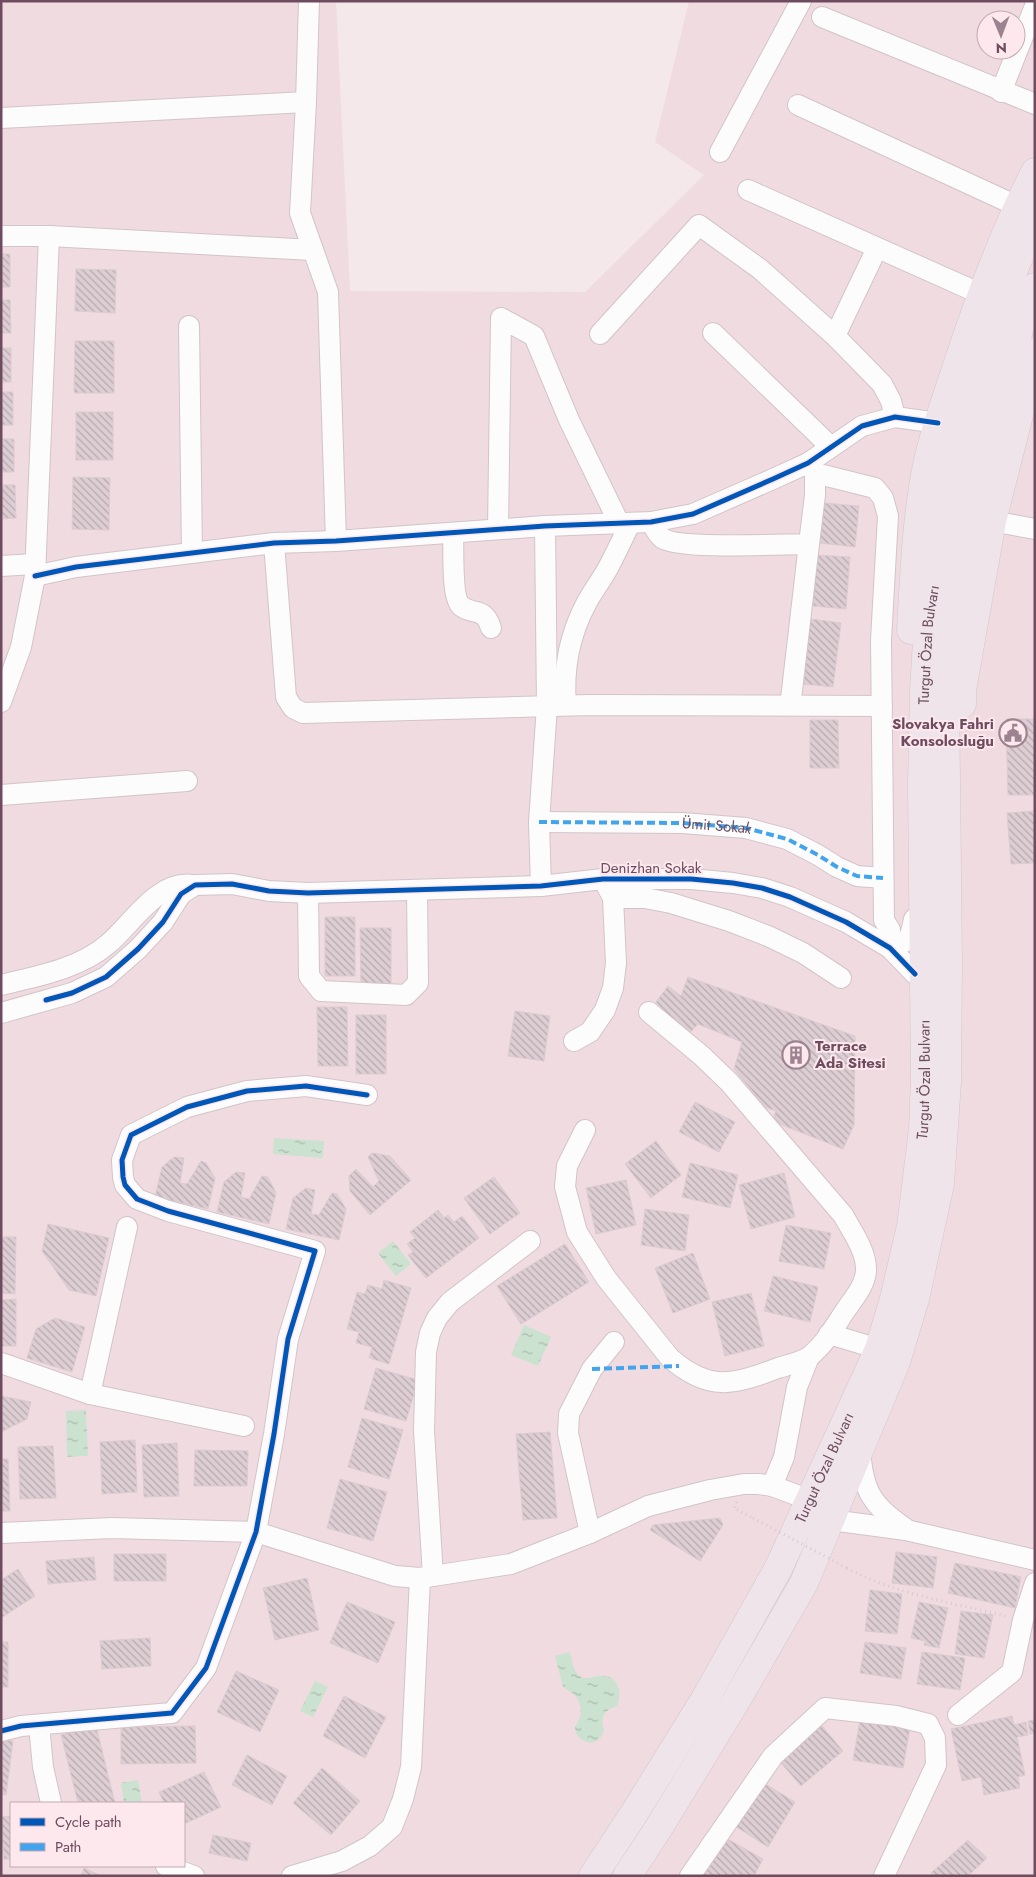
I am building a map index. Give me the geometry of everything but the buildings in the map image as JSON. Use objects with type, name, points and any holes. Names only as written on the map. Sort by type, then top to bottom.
[{"type":"highway","points":[[925,1078],[915,974],[908,690],[916,551],[926,474],[938,423],[981,294],[1026,213],[1035,172]]},
{"type":"highway","name":"Turgut Özal Bulvarı","points":[[593,1876],[705,1699],[778,1569],[879,1349],[894,1299],[911,1226],[923,1128],[925,1078],[922,784],[928,623],[954,466],[978,372],[1007,286],[1026,213]]},
{"type":"highway","name":"Turgut Özal Bulvarı","points":[[627,1876],[731,1710],[804,1583],[896,1362],[916,1299],[940,1184],[947,1082],[946,690],[948,634],[965,524],[990,428],[1025,310],[1035,287]]},
{"type":"highway","points":[[940,1184],[956,1076],[959,1039],[962,690],[992,521],[1034,355]]},
{"type":"street","points":[[309,1],[300,213],[328,292],[336,541]]},
{"type":"street","points":[[720,152],[801,1]]},
{"type":"street","points":[[1001,92],[1035,6]]},
{"type":"street","points":[[822,17],[1001,92],[1035,104]]},
{"type":"street","points":[[1,118],[306,102]]},
{"type":"street","points":[[798,106],[1026,213]]},
{"type":"street","points":[[748,190],[981,294]]},
{"type":"street","points":[[600,334],[699,225],[760,269],[835,336],[882,384],[891,401],[895,417]]},
{"type":"street","points":[[1,236],[50,236],[313,250]]},
{"type":"street","points":[[1,702],[21,646],[35,570],[50,236]]},
{"type":"street","points":[[835,336],[877,248]]},
{"type":"street","points":[[498,529],[500,318],[534,336],[569,420],[625,523],[607,570],[586,604],[577,623],[570,646],[564,687],[556,706]]},
{"type":"street","points":[[190,326],[192,553]]},
{"type":"street","points":[[714,333],[831,447]]},
{"type":"street","points":[[1,566],[35,570],[76,567],[274,543],[336,541],[545,526],[651,522],[693,514],[812,468],[831,447],[862,426],[895,417],[938,423]]},
{"type":"street","points":[[791,699],[815,495],[812,468]]},
{"type":"street","points":[[812,468],[875,488],[883,498],[888,516],[881,640],[884,920],[890,930],[890,948],[904,944],[911,937],[914,919]]},
{"type":"street","points":[[992,521],[1035,529]]},
{"type":"street","points":[[651,522],[662,537],[676,543],[701,545],[809,544]]},
{"type":"street","points":[[541,886],[539,822],[556,706],[545,526]]},
{"type":"street","points":[[453,532],[455,595],[462,606],[482,614],[489,622],[491,628]]},
{"type":"street","points":[[274,543],[286,697],[293,708],[304,713],[556,706],[882,706]]},
{"type":"street","points":[[1,796],[187,781]]},
{"type":"street","name":"Ümit Sokak","points":[[539,822],[682,823],[746,828],[787,839],[857,876],[883,878]]},
{"type":"street","points":[[574,1041],[590,1032],[605,1010],[613,988],[616,963],[613,898],[603,879]]},
{"type":"street","name":"Denizhan Sokak","points":[[1,986],[54,972],[87,958],[108,944],[137,912],[151,901],[183,883],[195,885],[232,884],[269,892],[308,893],[541,886],[603,879],[691,879],[733,883],[762,888],[824,911],[890,948],[915,974]]},
{"type":"street","points":[[1,1013],[72,993],[106,977],[138,949],[163,922],[182,894],[195,885]]},
{"type":"street","points":[[308,893],[309,976],[321,991],[406,995],[418,983],[417,890]]},
{"type":"street","points":[[613,898],[645,898],[671,903],[729,921],[768,936],[803,953],[841,978]]},
{"type":"street","points":[[649,1012],[702,1056],[729,1082],[843,1215],[864,1256],[866,1271],[863,1283],[830,1334],[810,1357],[797,1386],[784,1457],[772,1486]]},
{"type":"street","points":[[1,1732],[21,1726],[172,1713],[206,1668],[256,1532],[274,1434],[288,1339],[315,1251],[168,1211],[137,1199],[125,1185],[122,1160],[131,1135],[187,1107],[248,1090],[306,1086],[367,1095]]},
{"type":"street","points":[[585,1130],[566,1166],[567,1197],[577,1232],[606,1278],[670,1358],[705,1380],[724,1383],[753,1377],[810,1357]]},
{"type":"street","points":[[90,1394],[127,1227]]},
{"type":"street","points":[[292,1876],[342,1861],[370,1846],[392,1827],[403,1799],[410,1767],[427,1577],[424,1431],[426,1352],[430,1333],[437,1318],[450,1302],[530,1241]]},
{"type":"street","points":[[830,1334],[879,1349]]},
{"type":"street","points":[[590,1533],[567,1422],[569,1414],[592,1369],[614,1342]]},
{"type":"street","points":[[1,1364],[90,1394],[244,1426]]},
{"type":"street","points":[[860,1450],[862,1474],[871,1498],[886,1516],[906,1530]]},
{"type":"street","points":[[1,1533],[112,1528],[256,1532],[395,1576],[427,1577],[511,1564],[590,1533],[648,1506],[682,1496],[744,1484],[772,1486],[810,1500]]},
{"type":"street","points":[[831,1520],[906,1530],[1035,1560]]},
{"type":"street","points":[[958,1715],[1012,1672],[1023,1620],[1035,1583]]},
{"type":"street","points":[[690,1876],[773,1756],[826,1708],[896,1716],[928,1724],[935,1738],[936,1765],[884,1876]]},
{"type":"street","points":[[39,1725],[43,1767],[51,1802]]},
{"type":"street","points":[[169,1867],[194,1876]]},
{"type":"path","points":[[753,1518],[859,1575],[900,1590],[1023,1620]]},
{"type":"shaded area","points":[[1,1],[336,1],[350,291],[585,292],[704,175],[655,142],[689,1],[1035,1],[1035,1876],[1,1876]]},
{"type":"water","points":[[274,1138],[324,1141],[323,1158],[273,1154]]},
{"type":"water","points":[[393,1241],[411,1264],[396,1276],[378,1253]]},
{"type":"water","points":[[524,1325],[551,1337],[538,1366],[511,1355]]},
{"type":"water","points":[[86,1410],[88,1456],[67,1457],[66,1411]]},
{"type":"water","points":[[570,1652],[573,1666],[578,1675],[586,1678],[606,1676],[615,1681],[619,1690],[617,1706],[608,1710],[604,1715],[602,1736],[591,1743],[584,1741],[576,1734],[575,1727],[581,1715],[580,1705],[575,1696],[563,1687],[555,1656]]},
{"type":"water","points":[[315,1681],[328,1687],[313,1717],[300,1711]]},
{"type":"water","points":[[138,1780],[142,1802],[124,1802],[121,1783]]},
{"type":"marked path","points":[[539,822],[682,823],[746,828],[787,839],[857,876],[883,878]]},
{"type":"marked path","points":[[592,1369],[679,1366]]},
{"type":"cycle path","points":[[35,576],[76,567],[274,543],[336,541],[545,526],[651,522],[693,514],[773,479],[808,463],[862,426],[895,417],[938,423]]},
{"type":"cycle path","points":[[46,1000],[72,993],[106,977],[138,949],[163,922],[181,894],[195,885],[232,884],[269,891],[308,893],[541,886],[603,879],[691,879],[733,883],[762,888],[790,897],[846,922],[890,948],[915,974]]},
{"type":"cycle path","points":[[1,1731],[21,1726],[172,1713],[206,1668],[256,1532],[274,1434],[288,1339],[315,1251],[168,1211],[137,1199],[125,1185],[123,1177],[122,1160],[131,1135],[187,1107],[247,1091],[306,1086],[367,1095]]},
{"type":"place","name":"Slovakya Fahri Konsolosluğu","points":[[1013,733]]},
{"type":"place","name":"Terrace Ada Sitesi","points":[[796,1055]]}]
